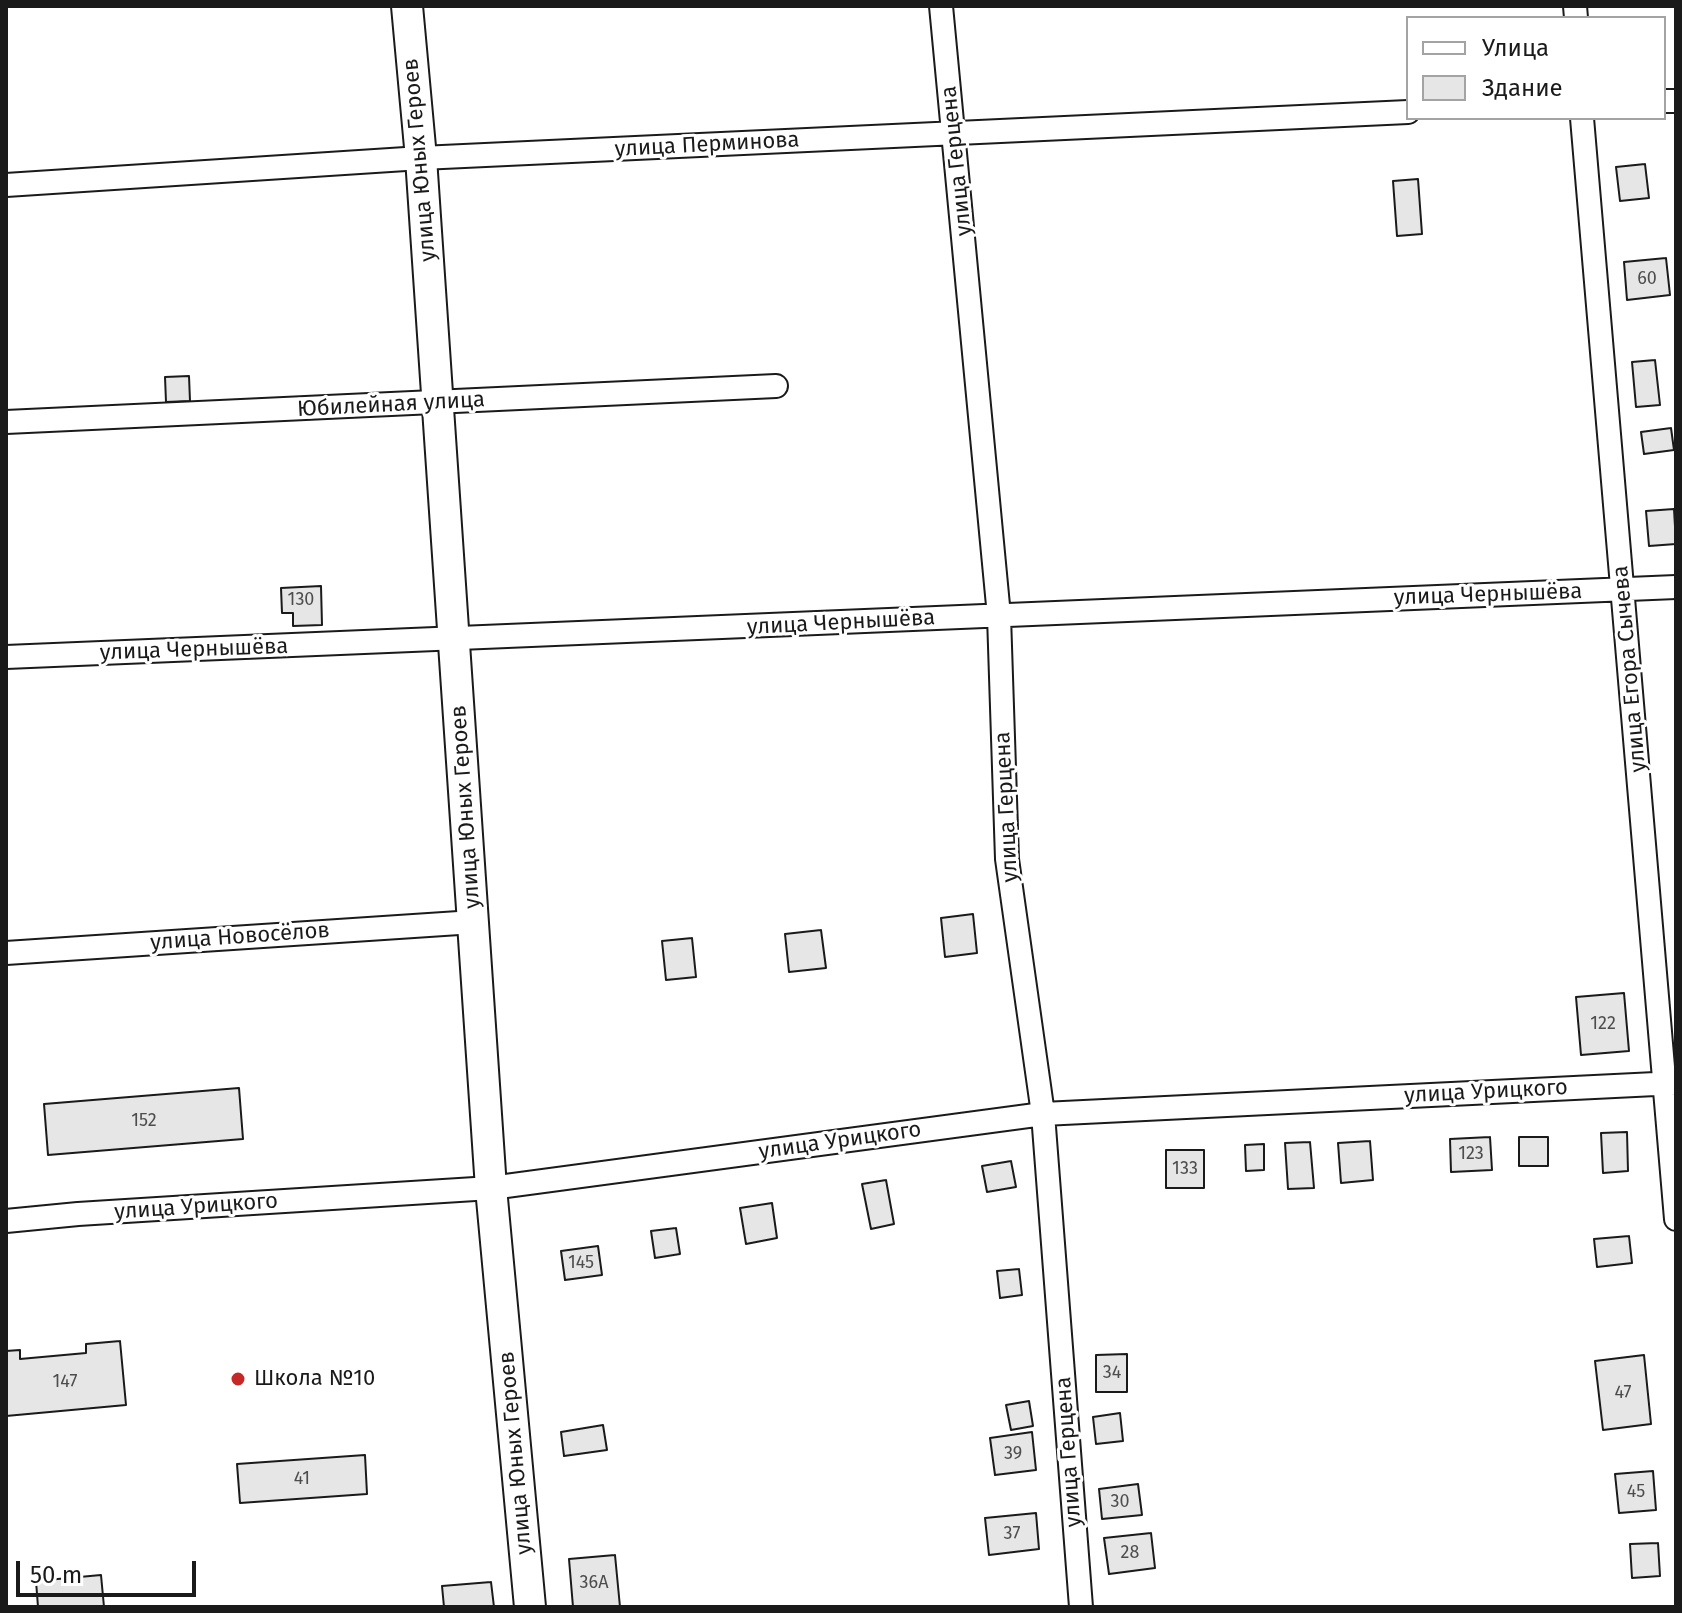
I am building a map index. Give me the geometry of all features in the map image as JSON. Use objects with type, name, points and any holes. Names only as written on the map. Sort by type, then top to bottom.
[{"type":"street","name":"улица Юных Героев","points":[[407,6],[421,158],[491,1188],[530,1607]]},
{"type":"street","name":"улица Герцена","points":[[941,6],[999,616],[1007,859],[1043,1114],[1081,1607]]},
{"type":"street","name":"улица Перминова","points":[[6,185],[421,158],[1406,112]]},
{"type":"street","name":"улица Егора Сычева","points":[[1582,120],[1670,1084],[1676,1219]]},
{"type":"street","name":"Юбилейная улица","points":[[6,422],[776,386]]},
{"type":"street","name":"улица Чернышёва","points":[[6,657],[1676,587]]},
{"type":"street","name":"улица Новосёлов","points":[[6,953],[474,922]]},
{"type":"street","name":"улица Урицкого","points":[[6,1221],[491,1188],[1043,1114],[1670,1084]]},
{"type":"building","points":[[1645,164],[1649,198],[1620,201],[1616,167]]},
{"type":"building","points":[[1418,179],[1422,234],[1397,236],[1393,181]]},
{"type":"building","points":[[1666,258],[1670,295],[1627,300],[1624,262]]},
{"type":"building","points":[[1655,360],[1660,405],[1636,407],[1632,362]]},
{"type":"building","points":[[189,376],[190,401],[166,402],[165,377]]},
{"type":"building","points":[[1671,428],[1674,450],[1644,454],[1641,432]]},
{"type":"building","points":[[1674,509],[1676,544],[1649,546],[1646,511]]},
{"type":"building","points":[[321,586],[322,625],[293,626],[293,613],[282,613],[281,588]]},
{"type":"building","points":[[973,914],[977,953],[945,957],[941,918]]},
{"type":"building","points":[[821,930],[826,968],[789,972],[785,934]]},
{"type":"building","points":[[692,938],[696,977],[666,980],[662,941]]},
{"type":"building","points":[[1624,993],[1629,1051],[1581,1055],[1576,997]]},
{"type":"building","points":[[239,1088],[243,1139],[48,1155],[44,1104]]},
{"type":"building","points":[[1627,1132],[1628,1171],[1603,1173],[1601,1133]]},
{"type":"building","points":[[1490,1137],[1492,1170],[1451,1172],[1450,1139]]},
{"type":"building","points":[[1519,1137],[1548,1137],[1548,1166],[1519,1166]]},
{"type":"building","points":[[1370,1141],[1373,1180],[1341,1183],[1338,1143]]},
{"type":"building","points":[[1310,1142],[1314,1188],[1288,1189],[1285,1143]]},
{"type":"building","points":[[1264,1144],[1264,1170],[1246,1171],[1245,1145]]},
{"type":"building","points":[[1166,1150],[1204,1150],[1204,1188],[1166,1188]]},
{"type":"building","points":[[1011,1161],[1016,1187],[987,1192],[982,1166]]},
{"type":"building","points":[[886,1180],[894,1224],[871,1229],[862,1184]]},
{"type":"building","points":[[772,1203],[777,1238],[746,1244],[740,1208]]},
{"type":"building","points":[[676,1228],[680,1254],[655,1258],[651,1231]]},
{"type":"building","points":[[1629,1236],[1632,1263],[1597,1267],[1594,1239]]},
{"type":"building","points":[[598,1246],[602,1275],[565,1280],[561,1251]]},
{"type":"building","points":[[1019,1269],[1022,1295],[1000,1298],[997,1271]]},
{"type":"building","points":[[120,1341],[126,1405],[6,1416],[6,1351],[20,1350],[20,1359],[86,1353],[86,1344]]},
{"type":"building","points":[[1127,1354],[1127,1392],[1096,1392],[1096,1355]]},
{"type":"building","points":[[1644,1355],[1651,1424],[1603,1430],[1595,1361]]},
{"type":"building","points":[[1029,1401],[1033,1426],[1011,1430],[1006,1405]]},
{"type":"building","points":[[1120,1413],[1123,1441],[1096,1444],[1093,1417]]},
{"type":"building","points":[[603,1425],[607,1450],[564,1456],[561,1432]]},
{"type":"building","points":[[1032,1432],[1036,1470],[995,1475],[990,1438]]},
{"type":"building","points":[[365,1455],[367,1494],[240,1503],[237,1464]]},
{"type":"building","points":[[1653,1471],[1656,1510],[1619,1513],[1615,1474]]},
{"type":"building","points":[[1138,1484],[1142,1515],[1102,1519],[1099,1489]]},
{"type":"building","points":[[1036,1513],[1039,1549],[989,1555],[985,1518]]},
{"type":"building","points":[[1151,1533],[1155,1568],[1109,1574],[1104,1538]]},
{"type":"building","points":[[1658,1543],[1660,1576],[1632,1578],[1630,1544]]},
{"type":"building","points":[[615,1555],[620,1607],[573,1607],[569,1559]]},
{"type":"building","points":[[101,1575],[104,1607],[38,1607],[36,1581]]},
{"type":"building","points":[[491,1582],[494,1607],[444,1607],[442,1586]]},
{"type":"place","name":"Школа №10","points":[[238,1379]]}]
